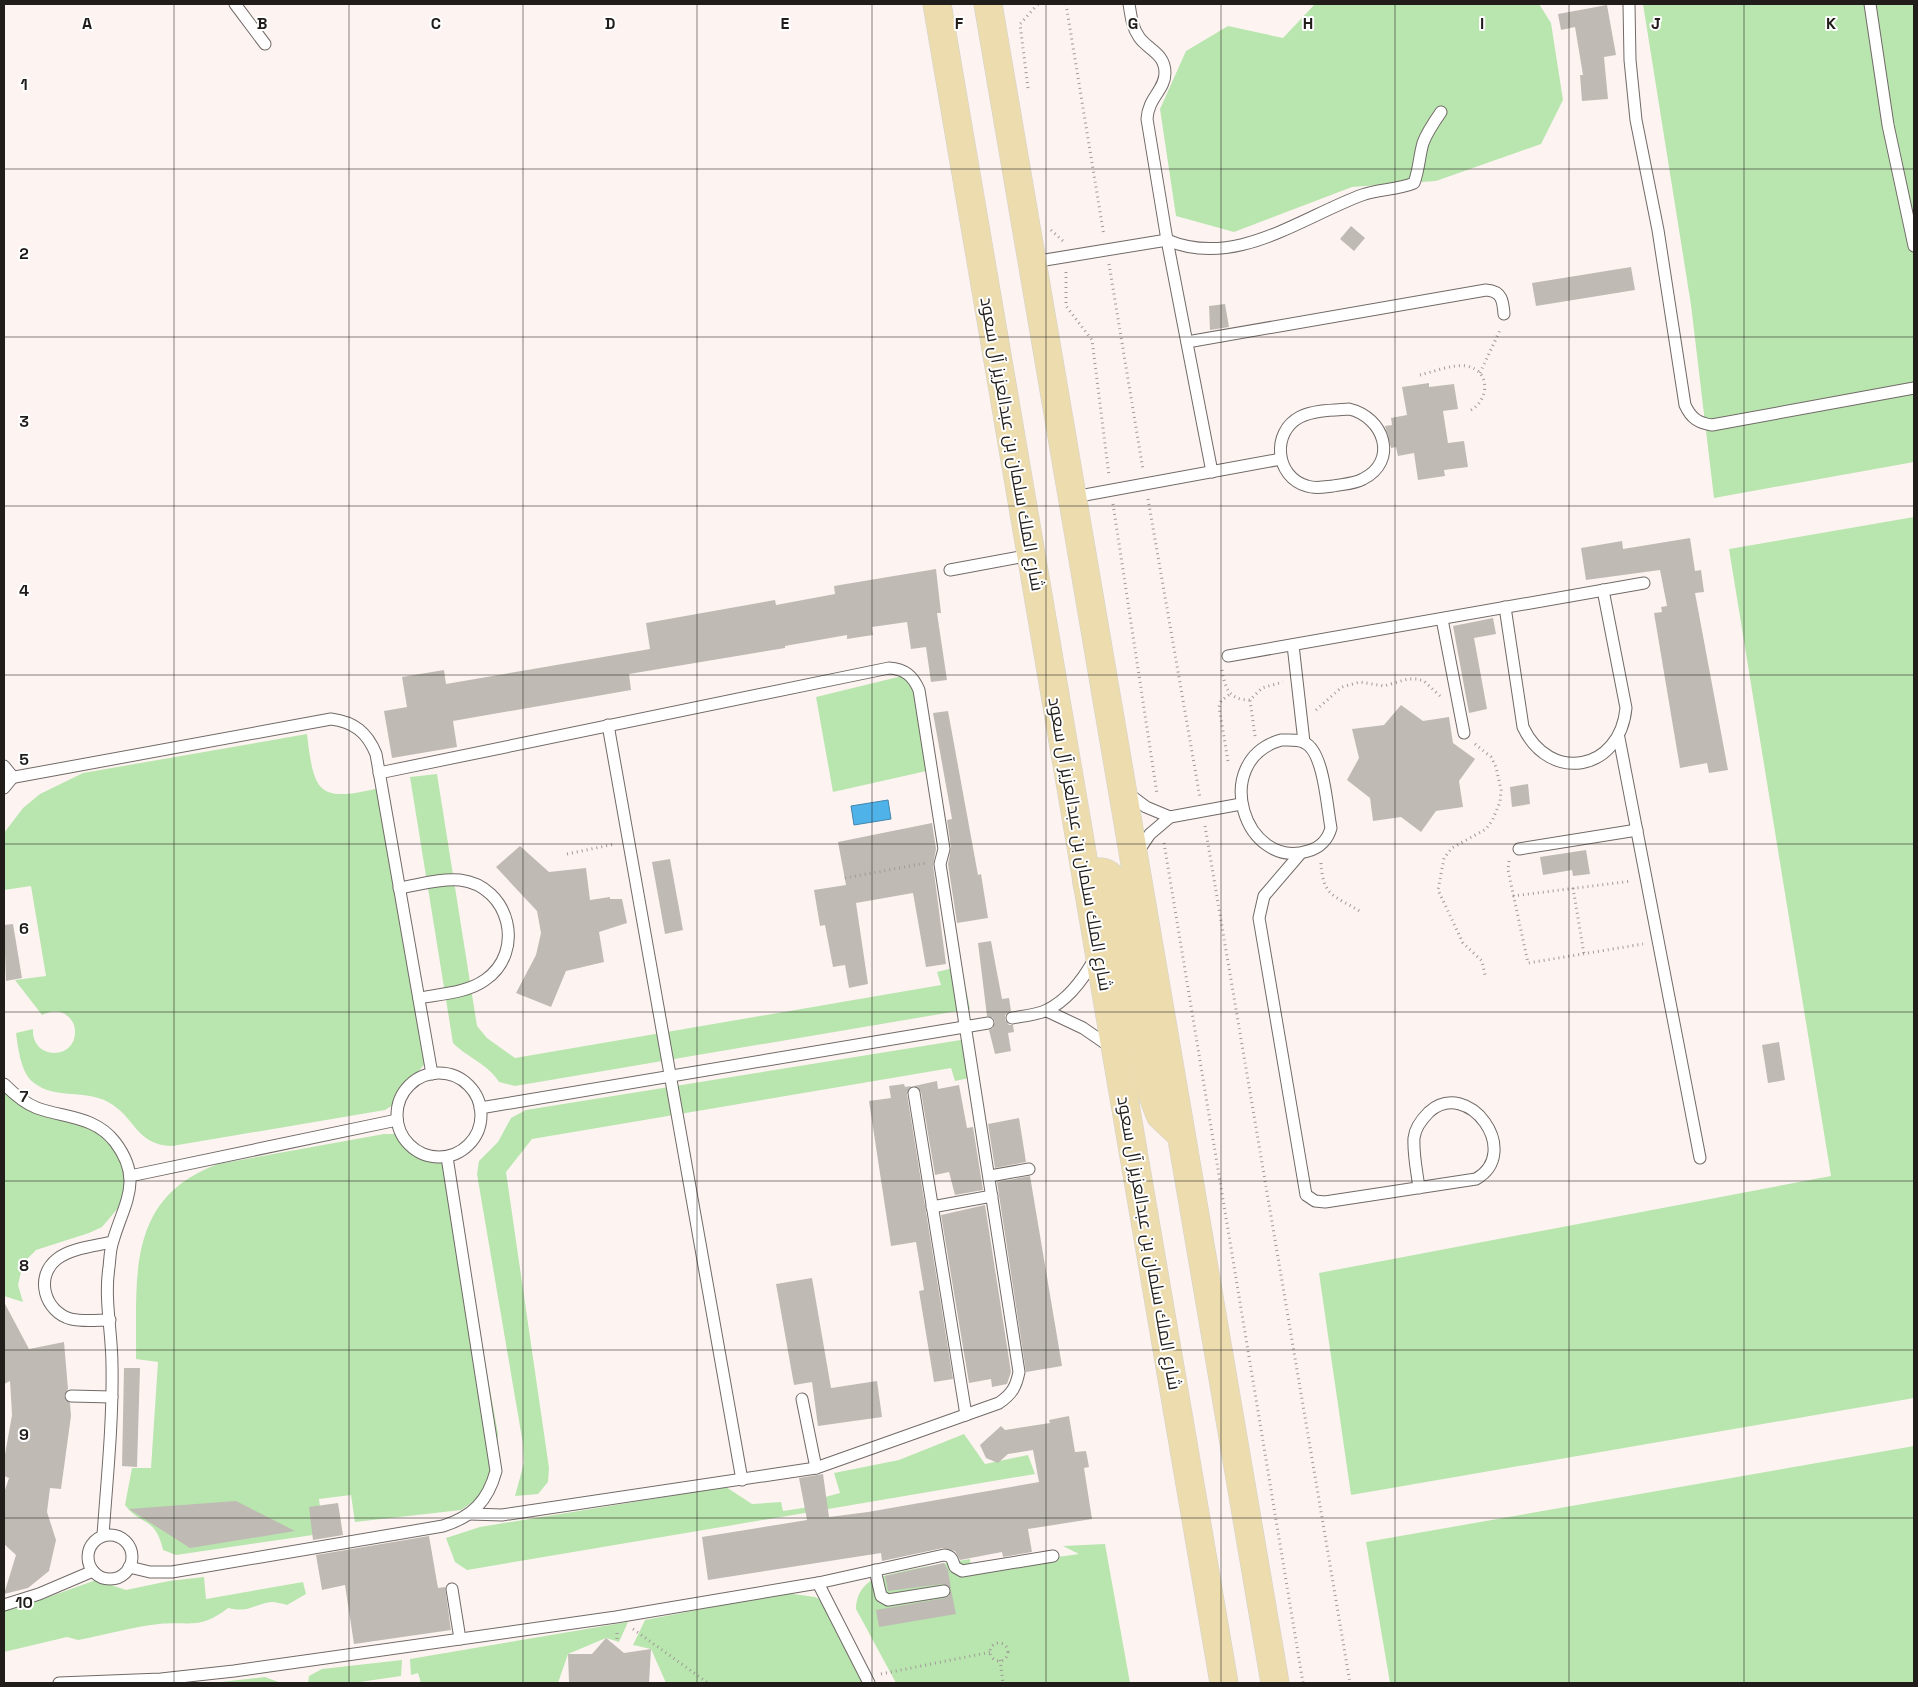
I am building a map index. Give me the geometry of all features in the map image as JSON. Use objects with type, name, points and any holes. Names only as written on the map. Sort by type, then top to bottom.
[{"type":"main road","name":"شارع الملك سلمان بن عبدالعزيز آل سعود","points":[[937,4],[1224,1683]]},
{"type":"main road","points":[[988,4],[1074,497],[1179,1133],[1275,1683]]},
{"type":"main road","points":[[1087,884],[1089,877],[1095,872],[1103,871],[1110,874],[1114,881],[1151,1091],[1160,1115],[1179,1133]]},
{"type":"lane","points":[[235,4],[265,44]]},
{"type":"lane","points":[[1129,4],[1135,32],[1144,43],[1156,51],[1164,65],[1164,80],[1148,106],[1147,119],[1167,240],[1212,472]]},
{"type":"lane","points":[[1629,4],[1630,60],[1636,120],[1658,230],[1685,404],[1689,413],[1695,420],[1712,425],[1914,388]]},
{"type":"lane","points":[[1870,4],[1888,124],[1914,246]]},
{"type":"lane","points":[[1033,262],[1167,240],[1196,249],[1212,250],[1250,243],[1287,230],[1364,194],[1386,189],[1402,188],[1414,182],[1418,172],[1422,144],[1441,112]]},
{"type":"lane","points":[[1187,342],[1486,290],[1494,290],[1500,295],[1503,301],[1504,314]]},
{"type":"lane","points":[[1344,409],[1360,411],[1376,424],[1384,444],[1383,455],[1372,473],[1354,483],[1315,488],[1306,486],[1289,476],[1281,459],[1282,439],[1292,422],[1310,414],[1344,409]]},
{"type":"lane","points":[[1074,497],[1281,459]]},
{"type":"lane","points":[[950,570],[1031,555]]},
{"type":"lane","points":[[1225,660],[1293,645],[1644,583]]},
{"type":"lane","points":[[1505,608],[1523,727],[1529,740],[1540,752],[1553,760],[1567,764],[1582,763],[1603,754],[1619,738],[1625,723],[1626,708],[1603,590]]},
{"type":"lane","points":[[1442,619],[1464,732]]},
{"type":"lane","points":[[1293,645],[1304,742]]},
{"type":"lane","points":[[379,773],[890,668],[900,668],[916,681],[944,850],[940,861],[1019,1372],[1017,1385],[1010,1396],[999,1403],[816,1468],[502,1515],[481,1516],[470,1514]]},
{"type":"lane","points":[[8,778],[331,719],[346,721],[360,728],[370,740],[376,754],[432,1074]]},
{"type":"lane","points":[[608,725],[742,1480]]},
{"type":"lane","points":[[1619,738],[1700,1158]]},
{"type":"lane","points":[[1282,740],[1304,742],[1314,749],[1318,760],[1331,828],[1329,837],[1321,845],[1300,854],[1289,854],[1268,846],[1252,828],[1241,804],[1240,792],[1246,768],[1261,749],[1282,740]]},
{"type":"lane","points":[[4,766],[8,778],[4,788]]},
{"type":"lane","points":[[1122,789],[1146,807],[1170,817]]},
{"type":"lane","points":[[1134,860],[1150,834],[1170,817],[1241,804]]},
{"type":"lane","points":[[1519,849],[1637,830]]},
{"type":"lane","points":[[1300,854],[1264,896],[1259,918],[1306,1195],[1315,1202],[1325,1202],[1419,1188],[1476,1179],[1487,1170],[1494,1155],[1494,1145],[1488,1126],[1474,1110],[1453,1104],[1442,1105],[1424,1117],[1414,1136],[1419,1188]]},
{"type":"lane","points":[[400,888],[448,881],[471,883],[481,887],[494,898],[504,911],[508,922],[506,955],[493,974],[468,988],[419,998]]},
{"type":"lane","points":[[1012,1018],[1047,1011],[1077,986],[1098,952]]},
{"type":"lane","points":[[1047,1011],[1082,1028],[1116,1050]]},
{"type":"lane","points":[[480,1108],[988,1023]]},
{"type":"lane","points":[[432,1074],[445,1074],[458,1078],[472,1091],[480,1108],[478,1127],[469,1144],[459,1152],[447,1157],[433,1157],[420,1153],[409,1145],[401,1134],[397,1120],[397,1108],[409,1085],[420,1078],[432,1074]]},
{"type":"lane","points":[[4,1084],[19,1098],[38,1108],[79,1117],[97,1126],[121,1150],[130,1176],[128,1204],[112,1242],[108,1270],[112,1396],[103,1535]]},
{"type":"lane","points":[[914,1093],[966,1415]]},
{"type":"lane","points":[[130,1176],[397,1120]]},
{"type":"lane","points":[[129,1567],[150,1572],[172,1572],[443,1526],[470,1514],[487,1495],[496,1471],[447,1157]]},
{"type":"lane","points":[[990,1176],[1029,1169]]},
{"type":"lane","points":[[932,1207],[992,1196]]},
{"type":"lane","points":[[110,1320],[73,1320],[58,1314],[48,1302],[44,1287],[47,1271],[57,1259],[71,1252],[112,1242]]},
{"type":"lane","points":[[71,1396],[112,1396]]},
{"type":"lane","points":[[802,1399],[816,1468]]},
{"type":"lane","points":[[112,1534],[127,1542],[132,1559],[129,1567],[124,1574],[108,1579],[92,1571],[88,1563],[90,1546],[103,1535],[112,1534]]},
{"type":"lane","points":[[59,1683],[235,1677],[460,1639],[616,1617],[818,1582],[944,1555],[953,1559],[955,1567],[962,1570],[1053,1556]]},
{"type":"lane","points":[[875,1570],[881,1596],[888,1600],[944,1591]]},
{"type":"lane","points":[[4,1605],[38,1594],[92,1571]]},
{"type":"lane","points":[[818,1582],[867,1680]]},
{"type":"lane","points":[[452,1589],[460,1639]]},
{"type":"path","points":[[1066,4],[1145,484],[1350,1683]]},
{"type":"path","points":[[1480,373],[1504,322],[1504,314]]},
{"type":"path","points":[[1420,375],[1466,366],[1480,373],[1486,387],[1485,395],[1476,408],[1469,411]]},
{"type":"path","points":[[1225,660],[1225,684],[1230,694],[1238,699],[1250,700],[1262,688],[1273,684],[1297,681]]},
{"type":"path","points":[[1301,718],[1318,708],[1342,687],[1360,682],[1384,686],[1408,679],[1417,679],[1424,681],[1447,701],[1459,704]]},
{"type":"path","points":[[1228,761],[1219,707],[1221,702],[1230,694]]},
{"type":"path","points":[[1246,768],[1247,756],[1255,737],[1250,700]]},
{"type":"path","points":[[1464,732],[1490,757],[1496,767],[1501,790],[1500,802],[1492,821],[1486,829],[1452,848],[1444,858],[1438,890],[1463,943],[1482,961],[1485,975]]},
{"type":"path","points":[[566,854],[629,842]]},
{"type":"path","points":[[1321,845],[1321,878],[1326,889],[1362,912]]},
{"type":"path","points":[[1519,849],[1508,862],[1508,870],[1528,963],[1659,941]]},
{"type":"path","points":[[845,878],[940,861]]},
{"type":"path","points":[[1513,896],[1646,879]]},
{"type":"path","points":[[1573,888],[1584,954]]},
{"type":"path","points":[[616,1617],[617,1642]]},
{"type":"path","points":[[616,1617],[708,1683]]},
{"type":"path","points":[[994,1644],[1003,1644],[1008,1651],[1007,1655],[1000,1660],[992,1656],[991,1652],[994,1644]]},
{"type":"path","points":[[867,1680],[991,1652]]},
{"type":"path","points":[[1000,1660],[1003,1683]]},
{"type":"green space","points":[[1315,4],[1539,4],[1551,23],[1563,100],[1541,144],[1436,181],[1352,187],[1234,232],[1176,216],[1160,109],[1186,51],[1228,26],[1283,38]]},
{"type":"green space","points":[[1643,4],[1914,4],[1914,462],[1714,498],[1691,305]]},
{"type":"green space","points":[[1914,517],[1914,1398],[1351,1495],[1319,1273],[1831,1176],[1729,549]]},
{"type":"green space","points":[[898,677],[908,678],[923,692],[931,770],[833,792],[816,697]]},
{"type":"green space","points":[[307,734],[313,770],[317,782],[323,789],[332,793],[344,794],[380,788],[428,1051],[424,1065],[404,1086],[398,1102],[385,1110],[172,1146],[150,1141],[143,1136],[125,1115],[108,1102],[90,1096],[52,1091],[34,1083],[23,1067],[16,1033],[33,1029],[34,1039],[39,1047],[54,1053],[62,1052],[69,1048],[75,1031],[72,1021],[65,1014],[54,1011],[42,1015],[15,980],[46,976],[31,886],[4,890],[4,833],[23,808],[40,794],[83,773]]},
{"type":"green space","points":[[437,774],[477,1026],[487,1038],[515,1058],[941,985],[937,972],[961,966],[970,1009],[515,1086],[499,1082],[489,1070],[453,1043],[410,777]]},
{"type":"green space","points":[[973,1038],[979,1076],[955,1081],[951,1068],[532,1139],[506,1172],[549,1468],[548,1482],[538,1494],[515,1496],[524,1463],[523,1444],[477,1174],[479,1161],[498,1142],[511,1118],[526,1110]]},
{"type":"green space","points":[[4,1083],[10,1095],[87,1119],[122,1153],[125,1188],[119,1207],[102,1227],[36,1250],[23,1263],[18,1285],[23,1302],[4,1296]]},
{"type":"green space","points":[[384,1134],[407,1134],[409,1140],[420,1152],[441,1160],[452,1178],[498,1434],[497,1460],[491,1479],[477,1499],[461,1510],[355,1522],[351,1495],[319,1499],[322,1524],[313,1535],[176,1555],[163,1550],[160,1539],[152,1526],[131,1512],[125,1505],[132,1468],[151,1468],[158,1362],[136,1359],[136,1299],[142,1244],[151,1219],[166,1197],[188,1179],[218,1164]]},
{"type":"green space","points":[[964,1434],[985,1464],[1028,1455],[1035,1474],[467,1570],[455,1562],[446,1538],[480,1527],[726,1487],[752,1504],[781,1502],[783,1511],[816,1506],[814,1500],[840,1493],[834,1473],[899,1460]]},
{"type":"green space","points":[[1914,1446],[1914,1683],[1390,1683],[1366,1542]]},
{"type":"green space","points":[[1105,1544],[1130,1683],[896,1683],[856,1609],[859,1594],[863,1588],[869,1582],[888,1575],[970,1559],[971,1569],[1079,1554],[1063,1546]]},
{"type":"green space","points":[[204,1577],[206,1599],[303,1582],[306,1594],[287,1605],[271,1602],[241,1610],[228,1608],[202,1622],[149,1625],[78,1640],[67,1637],[4,1652],[4,1610],[18,1608],[96,1580],[126,1590],[169,1581]]},
{"type":"green space","points":[[786,1593],[815,1597],[827,1603],[873,1683],[666,1683],[651,1649],[633,1645],[645,1620]]},
{"type":"green space","points":[[628,1622],[619,1642],[606,1638],[568,1654],[558,1683],[421,1683],[418,1673],[411,1675],[410,1659]]},
{"type":"green space","points":[[402,1660],[401,1676],[353,1683],[308,1683],[309,1676],[322,1669]]},
{"type":"green space","points":[[265,1677],[281,1683],[212,1683]]},
{"type":"water","points":[[888,800],[891,819],[854,825],[851,806]]},
{"type":"building","points":[[1607,5],[1616,55],[1604,57],[1608,99],[1582,101],[1580,75],[1583,75],[1575,27],[1561,30],[1558,14]]},
{"type":"building","points":[[1351,226],[1365,238],[1354,251],[1340,239]]},
{"type":"building","points":[[1631,267],[1635,290],[1536,306],[1532,283]]},
{"type":"building","points":[[1225,304],[1229,327],[1210,330],[1209,306]]},
{"type":"building","points":[[1429,383],[1429,387],[1454,384],[1458,409],[1443,411],[1448,443],[1464,441],[1468,467],[1444,470],[1445,476],[1418,480],[1414,453],[1398,456],[1396,447],[1391,448],[1385,426],[1392,425],[1391,418],[1407,415],[1402,387]]},
{"type":"building","points":[[1690,538],[1695,571],[1701,570],[1704,592],[1695,593],[1728,770],[1709,773],[1707,763],[1680,768],[1654,613],[1662,612],[1661,607],[1667,606],[1660,570],[1586,580],[1581,548],[1622,541],[1623,549]]},
{"type":"building","points":[[936,569],[941,613],[937,613],[947,680],[931,682],[926,647],[911,649],[907,622],[872,627],[873,635],[847,639],[847,635],[785,646],[785,648],[629,674],[631,690],[453,721],[457,747],[392,758],[384,711],[407,707],[402,677],[444,670],[446,684],[650,649],[646,623],[775,600],[776,605],[835,594],[834,586]]},
{"type":"building","points":[[1493,618],[1496,634],[1474,638],[1487,709],[1469,713],[1453,626]]},
{"type":"building","points":[[1401,705],[1423,721],[1449,717],[1453,743],[1475,759],[1459,781],[1463,807],[1436,811],[1421,832],[1401,817],[1373,821],[1370,798],[1347,780],[1359,758],[1352,729],[1384,725]]},
{"type":"building","points":[[948,711],[978,875],[981,874],[988,918],[957,923],[948,864],[951,848],[947,820],[952,819],[933,713]]},
{"type":"building","points":[[1528,784],[1530,804],[1512,807],[1510,787]]},
{"type":"building","points":[[932,823],[936,849],[933,865],[946,964],[926,967],[913,893],[856,903],[868,984],[849,988],[845,965],[833,967],[825,925],[820,926],[814,890],[846,885],[838,842]]},
{"type":"building","points":[[520,846],[549,872],[586,868],[590,900],[610,897],[610,899],[622,899],[627,923],[599,932],[604,962],[566,971],[551,1007],[516,993],[536,955],[541,933],[537,911],[496,867]]},
{"type":"building","points":[[1586,850],[1590,874],[1573,876],[1572,870],[1543,875],[1540,857]]},
{"type":"building","points":[[670,859],[683,930],[665,934],[652,862]]},
{"type":"building","points":[[13,924],[22,978],[6,981],[4,925]]},
{"type":"building","points":[[991,941],[1002,999],[1009,998],[1011,1011],[1005,1015],[1005,1020],[1009,1025],[1013,1025],[1014,1032],[1008,1033],[1011,1051],[995,1054],[989,1030],[993,1028],[995,1022],[993,1018],[987,1016],[978,943]]},
{"type":"building","points":[[1779,1042],[1785,1080],[1768,1083],[1762,1045]]},
{"type":"building","points":[[937,1081],[938,1089],[959,1085],[967,1128],[973,1127],[983,1190],[955,1195],[949,1172],[935,1175],[921,1092],[914,1086]]},
{"type":"building","points":[[904,1084],[905,1087],[911,1086],[907,1094],[953,1379],[934,1382],[919,1291],[924,1290],[916,1242],[891,1246],[869,1101],[891,1098],[889,1086]]},
{"type":"building","points":[[1019,1118],[1026,1162],[995,1168],[988,1124]]},
{"type":"building","points":[[1030,1176],[1062,1366],[1026,1372],[997,1182]]},
{"type":"building","points":[[985,1205],[1011,1372],[1007,1384],[992,1387],[991,1379],[969,1383],[941,1215]]},
{"type":"building","points":[[812,1278],[831,1388],[877,1381],[882,1417],[818,1426],[812,1382],[794,1385],[776,1284]]},
{"type":"building","points":[[4,1302],[29,1349],[64,1342],[68,1389],[64,1396],[70,1403],[71,1416],[61,1489],[50,1488],[47,1512],[56,1540],[49,1571],[28,1588],[4,1594],[16,1555],[4,1544],[4,1493],[9,1478],[4,1476],[4,1460],[12,1415],[10,1381],[4,1384]]},
{"type":"building","points":[[124,1368],[140,1368],[137,1467],[122,1466]]},
{"type":"building","points":[[1069,1416],[1075,1452],[1086,1451],[1089,1467],[1084,1468],[1092,1519],[1028,1529],[1032,1552],[1003,1557],[1002,1552],[960,1560],[955,1551],[943,1548],[882,1561],[881,1553],[708,1580],[702,1537],[807,1520],[799,1478],[823,1474],[829,1517],[1039,1482],[1033,1450],[1008,1454],[998,1463],[986,1458],[980,1445],[1001,1426],[1005,1430],[1050,1423],[1049,1420]]},
{"type":"building","points":[[236,1501],[295,1531],[190,1548],[129,1509]]},
{"type":"building","points":[[338,1503],[343,1535],[313,1540],[309,1507]]},
{"type":"building","points":[[429,1536],[438,1588],[445,1587],[451,1630],[354,1644],[345,1585],[322,1590],[316,1555]]},
{"type":"building","points":[[944,1563],[948,1570],[951,1589],[943,1584],[888,1591],[885,1576]]},
{"type":"building","points":[[951,1590],[956,1614],[879,1627],[876,1610],[945,1598],[949,1596]]},
{"type":"building","points":[[606,1638],[624,1653],[651,1649],[649,1683],[569,1683],[568,1654],[592,1654]]}]
